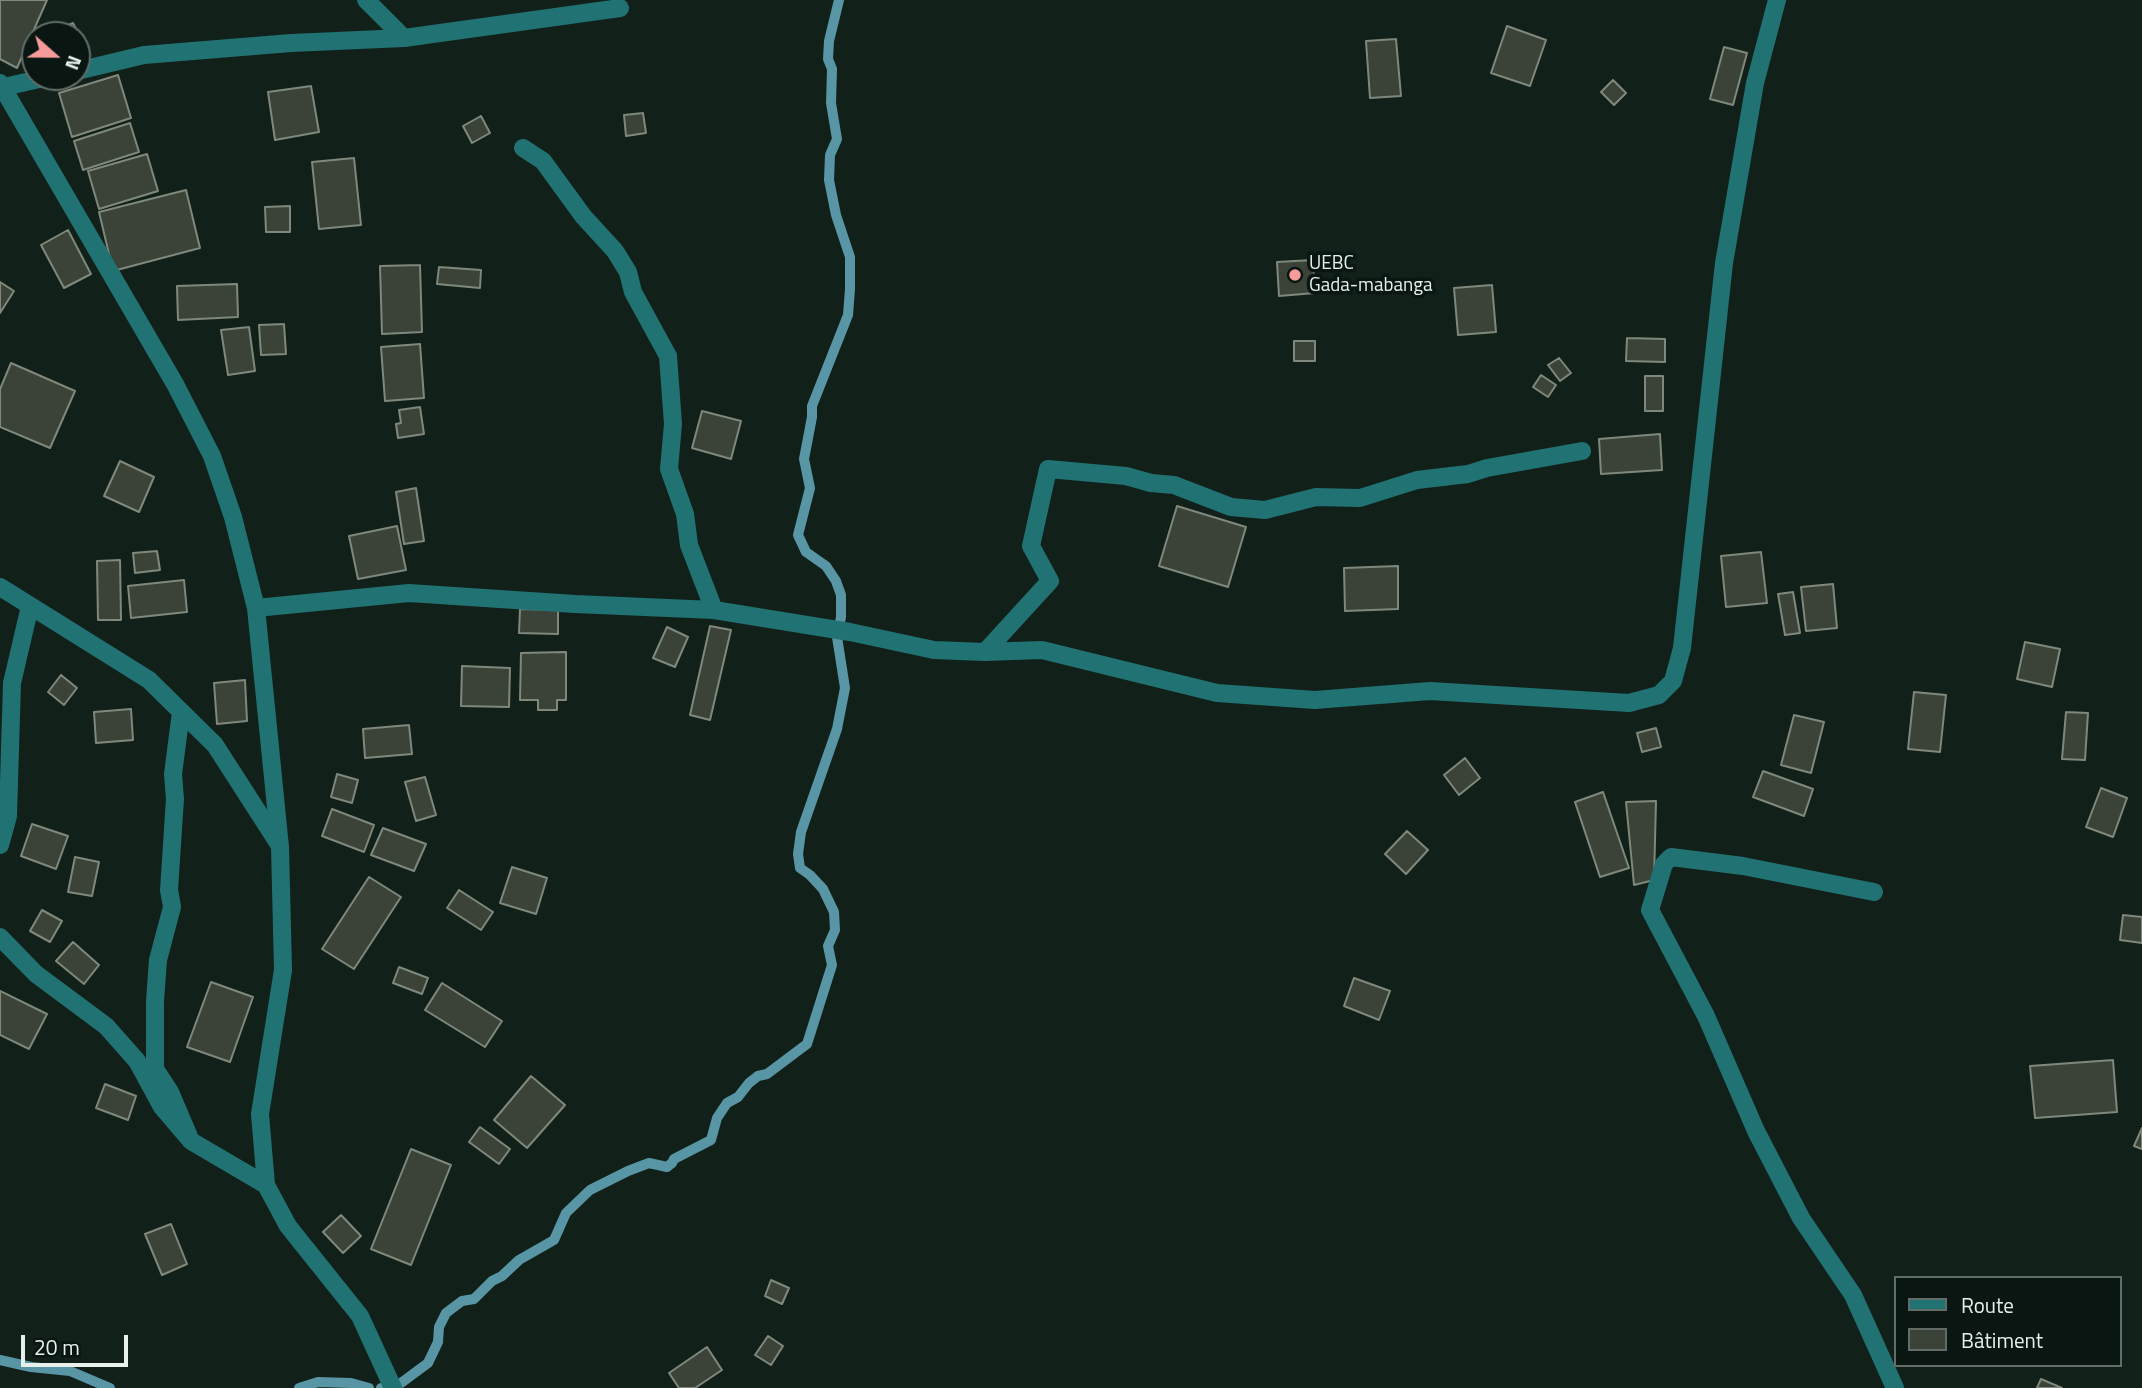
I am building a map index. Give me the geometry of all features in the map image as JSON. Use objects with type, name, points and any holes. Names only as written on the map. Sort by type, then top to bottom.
[{"type":"street","points":[[366,0],[404,38]]},
{"type":"street","points":[[256,608],[410,593],[714,610],[850,632],[934,650],[1042,650],[1217,693],[1315,700],[1430,691],[1629,703],[1659,695],[1673,681],[1682,648],[1724,263],[1755,83],[1777,0]]},
{"type":"street","points":[[91,68],[144,55],[291,43],[404,38],[620,8]]},
{"type":"street","points":[[21,82],[2,85],[175,384],[212,456],[233,517],[256,608],[280,847],[283,970],[260,1114],[266,1185],[288,1226],[360,1316],[391,1383]]},
{"type":"street","points":[[523,148],[543,161],[583,216],[615,251],[628,272],[634,292],[668,356],[673,424],[669,469],[685,514],[689,545],[714,610]]},
{"type":"street","points":[[985,652],[1050,581],[1031,546],[1048,469],[1126,476],[1151,484],[1174,485],[1231,507],[1265,510],[1316,497],[1360,498],[1417,480],[1468,474],[1487,468],[1582,451]]},
{"type":"street","points":[[0,587],[149,680],[215,745],[280,847]]},
{"type":"street","points":[[0,845],[8,816],[12,683],[30,606]]},
{"type":"street","points":[[181,712],[173,774],[175,799],[169,890],[172,907],[158,960],[155,1069],[170,1092],[191,1141]]},
{"type":"street","points":[[1874,892],[1743,866],[1671,857],[1664,864],[1650,910],[1706,1016],[1756,1131],[1801,1218],[1853,1295],[1895,1388]]},
{"type":"street","points":[[0,937],[36,974],[106,1026],[137,1060],[162,1107],[191,1141],[266,1185]]},
{"type":"building","points":[[0,0],[47,0],[38,21],[21,21],[21,59],[17,68],[0,59]]},
{"type":"building","points":[[1507,26],[1546,40],[1530,86],[1491,73]]},
{"type":"building","points":[[1396,39],[1401,96],[1370,98],[1366,41]]},
{"type":"building","points":[[1724,47],[1747,53],[1733,105],[1710,99]]},
{"type":"building","points":[[118,75],[131,118],[72,137],[59,93],[91,91],[91,83]]},
{"type":"building","points":[[1613,80],[1626,93],[1614,105],[1601,92]]},
{"type":"building","points":[[311,86],[319,132],[275,140],[268,92]]},
{"type":"building","points":[[643,113],[646,133],[626,136],[624,115]]},
{"type":"building","points":[[481,116],[490,133],[472,143],[463,126]]},
{"type":"building","points":[[130,123],[139,152],[83,170],[74,141]]},
{"type":"building","points":[[147,154],[158,191],[99,209],[88,171]]},
{"type":"building","points":[[354,158],[361,225],[319,229],[312,162]]},
{"type":"building","points":[[186,190],[200,248],[113,271],[99,212]]},
{"type":"building","points":[[290,206],[290,232],[266,232],[265,207]]},
{"type":"building","points":[[68,230],[91,274],[64,288],[41,245]]},
{"type":"building","points":[[1313,260],[1315,293],[1279,296],[1277,262]]},
{"type":"building","points":[[420,265],[422,332],[382,334],[380,266]]},
{"type":"building","points":[[439,267],[481,270],[480,288],[437,284]]},
{"type":"building","points":[[0,282],[14,291],[0,313]]},
{"type":"building","points":[[237,284],[238,317],[178,320],[177,286]]},
{"type":"building","points":[[1492,285],[1496,332],[1458,335],[1454,288]]},
{"type":"building","points":[[284,324],[286,354],[261,355],[259,325]]},
{"type":"building","points":[[249,327],[255,371],[228,375],[221,330]]},
{"type":"building","points":[[1627,338],[1665,339],[1665,362],[1626,361]]},
{"type":"building","points":[[1294,341],[1315,341],[1315,361],[1294,361]]},
{"type":"building","points":[[420,344],[424,398],[385,401],[381,347]]},
{"type":"building","points":[[1559,358],[1571,373],[1560,381],[1548,365]]},
{"type":"building","points":[[11,363],[75,391],[50,448],[0,427],[0,389]]},
{"type":"building","points":[[1541,375],[1556,385],[1548,397],[1533,387]]},
{"type":"building","points":[[1645,376],[1663,376],[1663,411],[1645,411]]},
{"type":"building","points":[[420,407],[424,434],[398,438],[396,424],[401,423],[399,410]]},
{"type":"building","points":[[702,411],[741,421],[731,459],[692,448]]},
{"type":"building","points":[[1660,434],[1662,470],[1601,474],[1599,439]]},
{"type":"building","points":[[120,461],[154,477],[139,512],[104,496]]},
{"type":"building","points":[[416,488],[424,541],[404,544],[396,492]]},
{"type":"building","points":[[1177,506],[1246,527],[1228,587],[1159,566]]},
{"type":"building","points":[[397,526],[406,570],[358,579],[349,536]]},
{"type":"building","points":[[157,551],[160,570],[135,573],[133,553]]},
{"type":"building","points":[[1761,552],[1767,603],[1726,607],[1721,556]]},
{"type":"building","points":[[120,560],[121,620],[98,620],[97,561]]},
{"type":"building","points":[[1398,566],[1398,609],[1345,611],[1344,568]]},
{"type":"building","points":[[184,580],[187,612],[131,618],[128,586]]},
{"type":"building","points":[[1833,584],[1837,628],[1806,631],[1801,587]]},
{"type":"building","points":[[1793,592],[1800,633],[1785,635],[1778,594]]},
{"type":"building","points":[[520,609],[558,610],[558,634],[519,633]]},
{"type":"building","points":[[710,626],[731,630],[710,720],[690,715]]},
{"type":"building","points":[[667,627],[688,637],[675,667],[653,658]]},
{"type":"building","points":[[2025,642],[2060,649],[2052,687],[2017,679]]},
{"type":"building","points":[[566,652],[566,700],[557,700],[557,710],[538,710],[538,700],[520,700],[521,653]]},
{"type":"building","points":[[462,666],[510,668],[509,707],[461,706]]},
{"type":"building","points":[[61,675],[77,688],[64,705],[48,692]]},
{"type":"building","points":[[245,680],[247,721],[217,724],[214,683]]},
{"type":"building","points":[[1914,692],[1946,695],[1940,752],[1908,749]]},
{"type":"building","points":[[131,709],[133,740],[96,743],[94,712]]},
{"type":"building","points":[[2066,712],[2088,713],[2085,760],[2062,759]]},
{"type":"building","points":[[1794,715],[1824,722],[1811,773],[1781,765]]},
{"type":"building","points":[[409,725],[412,754],[365,758],[363,729]]},
{"type":"building","points":[[1656,728],[1661,747],[1642,752],[1637,733]]},
{"type":"building","points":[[1465,758],[1480,778],[1459,795],[1444,775]]},
{"type":"building","points":[[1763,771],[1813,789],[1804,816],[1753,797]]},
{"type":"building","points":[[337,774],[358,780],[352,803],[331,797]]},
{"type":"building","points":[[425,777],[436,815],[416,821],[405,782]]},
{"type":"building","points":[[2101,788],[2127,798],[2113,837],[2086,827]]},
{"type":"building","points":[[1603,792],[1629,868],[1600,877],[1575,802]]},
{"type":"building","points":[[1656,801],[1654,880],[1634,885],[1626,802]]},
{"type":"building","points":[[332,809],[374,825],[364,852],[322,836]]},
{"type":"building","points":[[32,824],[68,836],[56,869],[21,856]]},
{"type":"building","points":[[383,828],[426,844],[414,871],[371,855]]},
{"type":"building","points":[[1407,831],[1428,850],[1406,874],[1385,854]]},
{"type":"building","points":[[75,857],[99,862],[92,896],[68,892]]},
{"type":"building","points":[[512,867],[547,878],[536,914],[500,903]]},
{"type":"building","points":[[369,877],[401,897],[354,969],[322,949]]},
{"type":"building","points":[[459,890],[493,912],[481,930],[447,908]]},
{"type":"building","points":[[42,910],[62,921],[50,942],[30,931]]},
{"type":"building","points":[[2123,915],[2142,917],[2142,943],[2120,940]]},
{"type":"building","points":[[73,942],[99,965],[84,984],[56,961]]},
{"type":"building","points":[[399,967],[428,978],[422,994],[393,983]]},
{"type":"building","points":[[1354,978],[1390,991],[1379,1020],[1344,1006]]},
{"type":"building","points":[[211,982],[253,997],[230,1062],[187,1047]]},
{"type":"building","points":[[442,983],[502,1021],[485,1047],[425,1010]]},
{"type":"building","points":[[0,991],[47,1014],[29,1049],[0,1035]]},
{"type":"building","points":[[2113,1060],[2117,1112],[2035,1118],[2030,1066]]},
{"type":"building","points":[[531,1076],[565,1105],[527,1148],[494,1120]]},
{"type":"building","points":[[105,1084],[136,1096],[128,1120],[96,1108]]},
{"type":"building","points":[[480,1127],[510,1149],[499,1164],[469,1142]]},
{"type":"building","points":[[2142,1128],[2142,1149],[2134,1146]]},
{"type":"building","points":[[411,1149],[451,1165],[411,1265],[371,1249]]},
{"type":"building","points":[[341,1215],[361,1236],[343,1253],[323,1232]]},
{"type":"building","points":[[171,1224],[187,1264],[162,1275],[145,1234]]},
{"type":"building","points":[[771,1280],[789,1288],[782,1304],[765,1296]]},
{"type":"building","points":[[768,1336],[783,1346],[771,1365],[755,1355]]},
{"type":"building","points":[[707,1347],[722,1370],[695,1388],[679,1388],[669,1373]]},
{"type":"building","points":[[2041,1379],[2062,1388],[2037,1388]]},
{"type":"waterway","points":[[381,1388],[401,1383],[428,1363],[438,1342],[439,1327],[446,1313],[462,1301],[474,1299],[519,1260],[554,1240],[566,1213],[590,1190],[649,1163],[667,1167],[674,1159],[711,1140],[717,1118],[727,1103],[738,1097],[758,1076],[767,1074],[807,1044],[832,965],[828,946],[835,930],[834,912],[823,889],[800,868],[798,854],[801,832],[837,729],[845,688],[837,637],[841,595],[826,566],[806,552],[798,535],[810,488],[804,459],[812,406],[848,315],[850,289],[850,257],[836,215],[829,180],[830,155],[837,139],[831,103],[832,69],[828,59],[829,41],[839,0]]},
{"type":"waterway","points":[[0,1360],[31,1367],[70,1371],[110,1388]]},
{"type":"waterway","points":[[299,1388],[318,1382],[351,1383],[369,1388]]},
{"type":"place","name":"UEBC Gada-mabanga","points":[[1295,275]]}]
